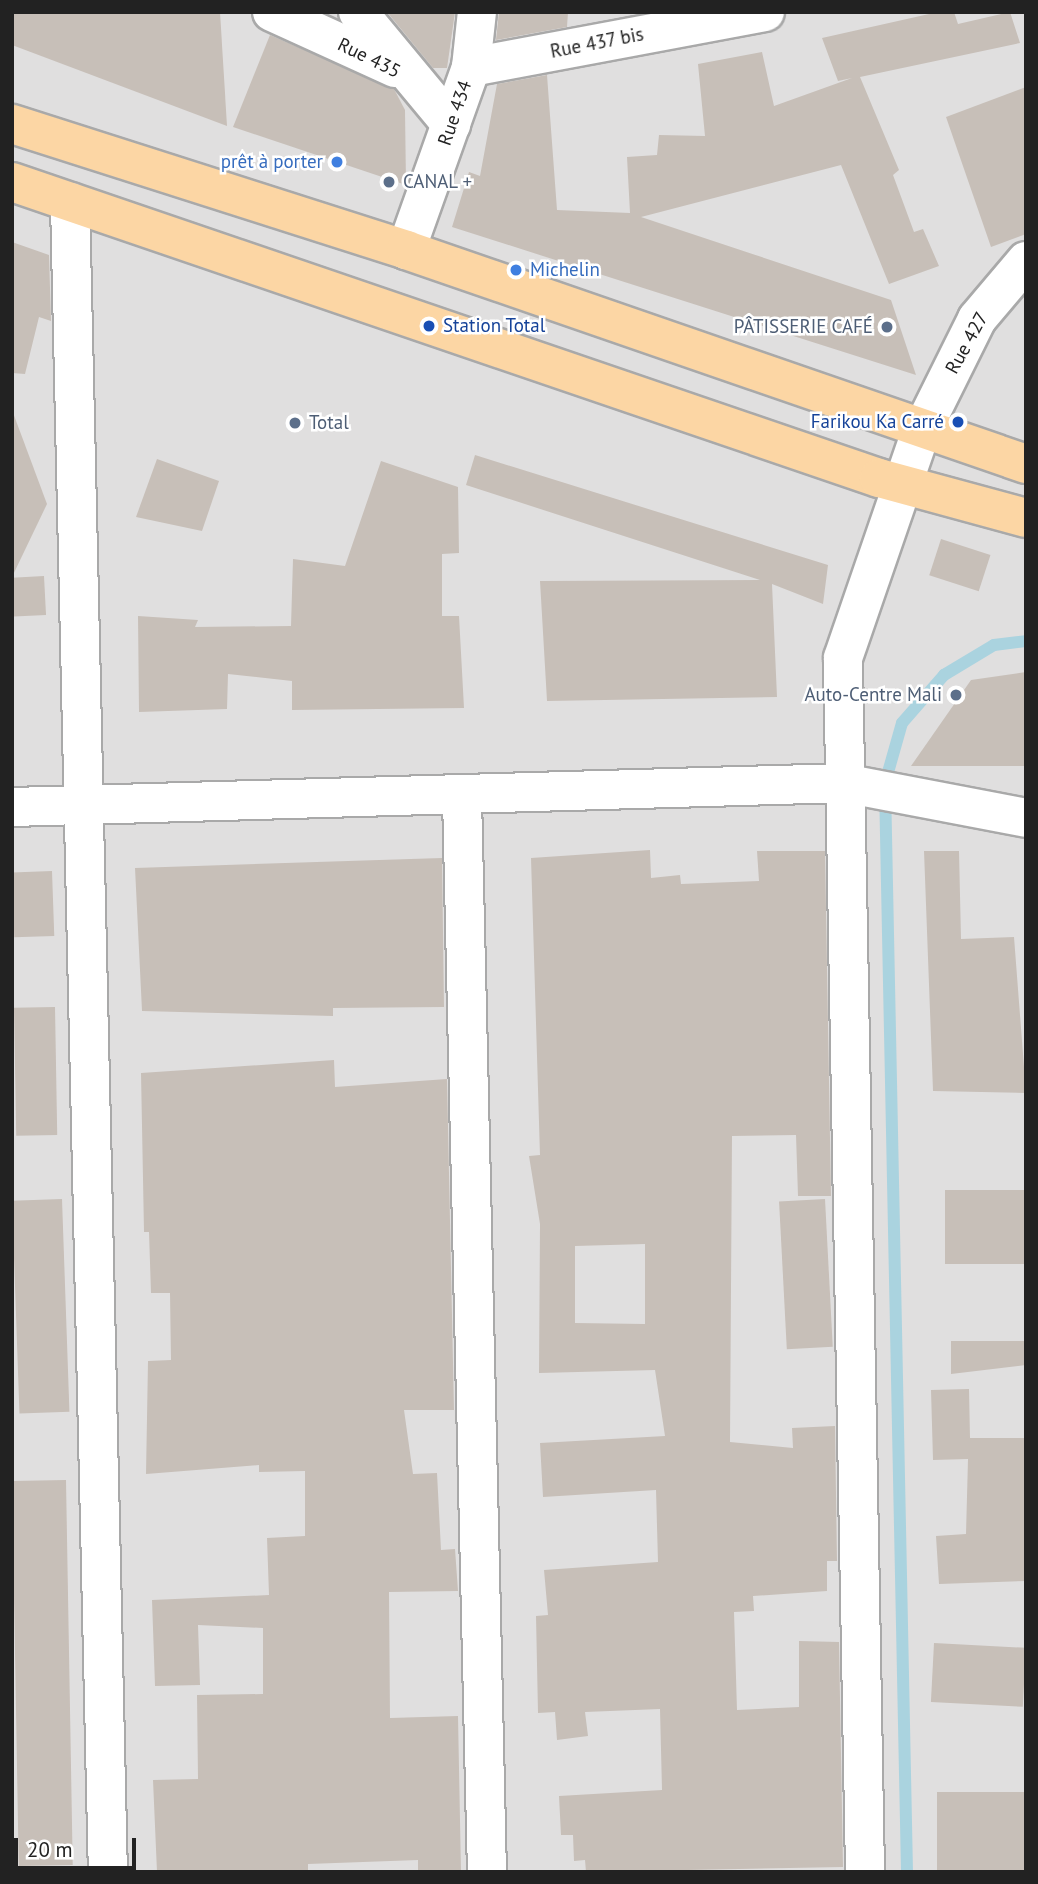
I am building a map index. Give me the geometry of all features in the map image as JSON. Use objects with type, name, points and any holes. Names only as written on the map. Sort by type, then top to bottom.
[{"type":"main road","points":[[12,124],[406,250],[921,432],[1026,464]]},
{"type":"main road","points":[[12,182],[909,483],[1026,518]]},
{"type":"street","name":"Rue 435","points":[[272,12],[403,71],[451,124]]},
{"type":"street","points":[[358,12],[403,71]]},
{"type":"street","name":"Rue 434","points":[[406,250],[471,67],[477,12]]},
{"type":"street","name":"Rue 437 bis","points":[[471,67],[765,12]]},
{"type":"street","points":[[70,202],[108,1872]]},
{"type":"street","name":"Rue 427","points":[[865,1872],[843,783],[843,658],[909,483],[921,432],[977,319],[1026,261]]},
{"type":"street","points":[[12,807],[462,797],[843,783],[1026,818]]},
{"type":"street","points":[[462,797],[487,1872]]},
{"type":"shaded area","points":[[12,12],[1026,12],[1026,1872],[12,1872]]},
{"type":"building","points":[[12,12],[220,12],[227,126],[12,45]]},
{"type":"building","points":[[387,12],[455,12],[447,68],[433,68]]},
{"type":"building","points":[[499,12],[568,12],[567,27],[496,40]]},
{"type":"building","points":[[938,12],[954,12],[958,24],[1010,12],[1020,43],[860,77],[899,170],[893,175],[914,232],[923,229],[939,266],[889,284],[841,165],[641,217],[891,300],[916,375],[452,227],[469,172],[480,176],[497,84],[547,75],[557,210],[630,213],[627,157],[657,155],[659,135],[705,136],[698,64],[762,52],[774,106],[852,78],[838,81],[822,38]]},
{"type":"building","points":[[270,35],[394,89],[405,110],[406,185],[233,127]]},
{"type":"building","points":[[1026,87],[1026,234],[991,247],[946,117]]},
{"type":"building","points":[[12,242],[49,255],[51,321],[39,317],[25,374],[12,373]]},
{"type":"building","points":[[12,410],[47,504],[12,577]]},
{"type":"building","points":[[475,455],[828,565],[823,604],[772,584],[777,697],[547,701],[540,581],[760,580],[466,485]]},
{"type":"building","points":[[157,459],[219,481],[202,531],[136,517]]},
{"type":"building","points":[[381,461],[458,487],[459,553],[442,554],[442,616],[459,616],[464,708],[292,710],[292,681],[228,674],[227,709],[139,712],[138,616],[198,620],[195,627],[291,626],[293,559],[345,566]]},
{"type":"building","points":[[941,539],[990,555],[979,591],[929,575]]},
{"type":"building","points":[[44,576],[46,615],[14,617],[12,578]]},
{"type":"building","points":[[1026,672],[1026,766],[911,766],[971,680]]},
{"type":"building","points":[[650,850],[651,878],[680,875],[681,884],[759,881],[757,851],[825,851],[831,1196],[798,1196],[796,1135],[732,1136],[730,1442],[793,1448],[792,1428],[835,1426],[837,1561],[827,1561],[827,1591],[753,1596],[754,1611],[734,1612],[737,1710],[799,1707],[799,1641],[839,1642],[843,1867],[586,1872],[585,1860],[574,1861],[573,1835],[561,1835],[559,1796],[662,1790],[660,1709],[585,1712],[588,1736],[557,1740],[555,1712],[538,1713],[536,1616],[548,1615],[544,1570],[658,1562],[656,1490],[543,1497],[540,1443],[665,1436],[655,1370],[539,1373],[540,1224],[529,1156],[540,1155],[531,858]],"holes":[[[645,1244],[645,1324],[575,1323],[575,1246]]]},
{"type":"building","points":[[924,851],[959,851],[961,939],[1014,937],[1026,1093],[933,1091]]},
{"type":"building","points":[[442,858],[444,1007],[333,1008],[333,1016],[142,1011],[135,868]]},
{"type":"building","points":[[52,871],[54,936],[14,937],[12,872]]},
{"type":"building","points":[[55,1007],[57,1135],[16,1136],[14,1008]]},
{"type":"building","points":[[334,1060],[335,1087],[447,1079],[454,1410],[404,1410],[413,1474],[437,1473],[441,1550],[455,1549],[458,1591],[389,1592],[390,1718],[458,1716],[461,1872],[418,1872],[418,1860],[308,1864],[308,1872],[157,1872],[153,1780],[198,1779],[197,1695],[263,1694],[263,1628],[198,1625],[200,1685],[155,1686],[152,1600],[269,1595],[267,1538],[305,1536],[305,1471],[259,1472],[259,1465],[146,1474],[148,1361],[171,1360],[170,1293],[151,1293],[149,1232],[144,1232],[141,1073]]},
{"type":"building","points":[[945,1190],[1026,1190],[1026,1264],[945,1264]]},
{"type":"building","points":[[62,1199],[69,1412],[19,1414],[12,1201]]},
{"type":"building","points":[[825,1199],[833,1347],[787,1349],[779,1201]]},
{"type":"building","points":[[951,1341],[1026,1341],[1026,1365],[951,1374]]},
{"type":"building","points":[[969,1389],[970,1438],[1026,1438],[1026,1581],[939,1584],[936,1536],[966,1534],[968,1459],[933,1460],[931,1390]]},
{"type":"building","points":[[66,1480],[73,1865],[19,1866],[12,1481]]},
{"type":"building","points":[[934,1643],[1026,1648],[1023,1707],[931,1702]]},
{"type":"building","points":[[937,1792],[1026,1792],[1026,1872],[937,1872]]},
{"type":"waterway","points":[[907,1872],[885,783],[902,723],[944,675],[994,645],[1026,641]]},
{"type":"place","name":"prêt à porter","points":[[337,162]]},
{"type":"place","name":"CANAL +","points":[[389,182]]},
{"type":"place","name":"Michelin","points":[[516,270]]},
{"type":"place","name":"Station Total","points":[[429,326]]},
{"type":"place","name":"PÂTISSERIE CAFÉ","points":[[887,327]]},
{"type":"place","name":"Farikou Ka Carré","points":[[958,422]]},
{"type":"place","name":"Total","points":[[295,423]]},
{"type":"place","name":"Auto-Centre Mali","points":[[956,695]]}]
